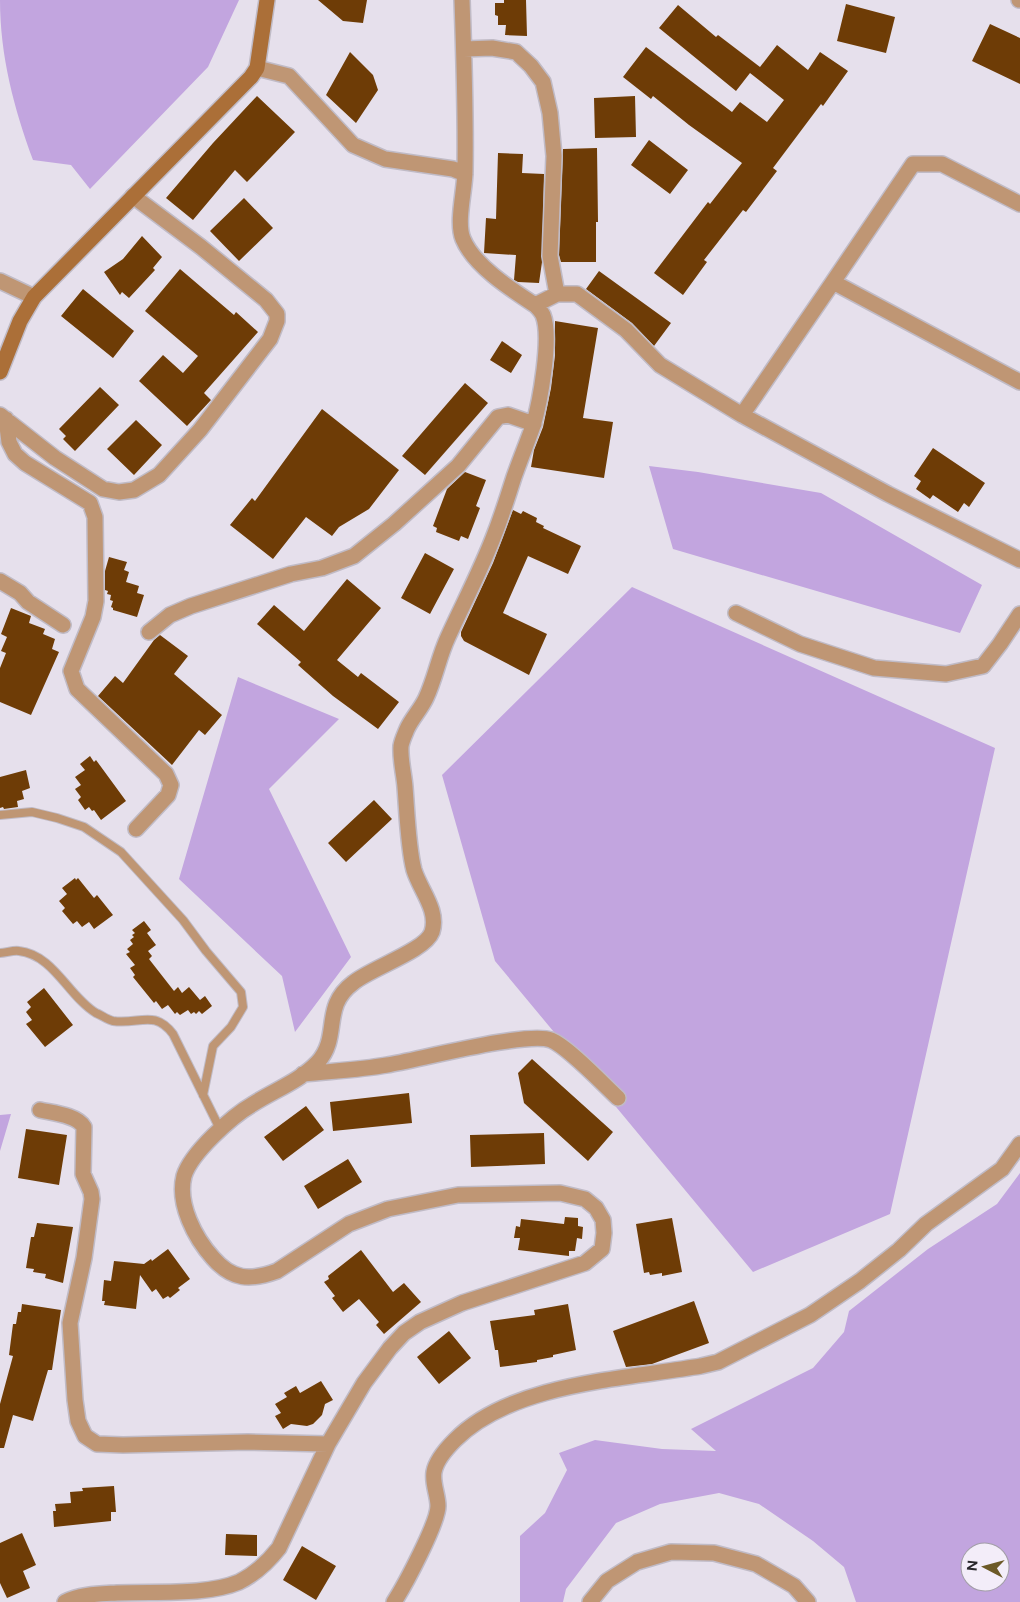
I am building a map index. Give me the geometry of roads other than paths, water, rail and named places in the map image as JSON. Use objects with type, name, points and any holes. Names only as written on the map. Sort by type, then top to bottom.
[{"type":"street","points":[[0,372],[20,321],[34,297],[251,77],[257,68],[267,0]]},
{"type":"street","points":[[65,1602],[101,1594],[209,1589],[238,1582],[250,1576],[270,1559],[279,1548],[328,1444],[364,1383],[390,1348],[404,1333],[420,1322],[462,1303],[585,1263],[602,1249],[604,1233],[602,1220],[596,1208],[585,1199],[566,1194],[458,1195],[388,1209],[349,1224],[286,1266],[265,1276],[245,1278],[232,1275],[218,1264],[205,1249],[189,1219],[183,1192],[184,1178],[189,1163],[220,1129],[252,1104],[288,1084],[315,1065],[323,1056],[330,1039],[336,1001],[344,990],[354,981],[372,970],[413,950],[430,936],[433,928],[432,912],[414,871],[401,746],[406,730],[426,699],[446,641],[495,534],[534,424],[542,386],[546,347],[545,323],[542,312],[486,270],[463,238],[461,222],[465,174],[466,109],[462,0]]},
{"type":"street","points":[[464,49],[492,48],[516,52],[531,66],[543,82],[550,113],[554,156],[550,256],[557,294]]},
{"type":"street","points":[[257,68],[289,76],[353,145],[385,159],[453,169],[465,174]]},
{"type":"street","points":[[742,415],[913,164],[942,164],[1020,204]]},
{"type":"street","points":[[3,417],[55,458],[103,489],[119,492],[134,490],[159,475],[200,430],[270,339],[277,321],[277,314],[266,300],[133,196]]},
{"type":"street","points":[[0,281],[34,297]]},
{"type":"street","points":[[833,282],[1020,382]]},
{"type":"street","points":[[535,305],[557,294],[577,294],[626,330],[660,365],[742,415],[888,494],[1020,560]]},
{"type":"street","points":[[149,632],[170,615],[191,606],[291,574],[322,568],[354,556],[394,524],[458,466],[498,417],[508,415],[534,424]]},
{"type":"street","points":[[3,417],[9,442],[15,454],[25,463],[90,504],[95,517],[96,601],[93,617],[71,671],[77,688],[166,774],[171,785],[168,795],[136,829]]},
{"type":"street","points":[[0,581],[20,593],[28,602],[63,625]]},
{"type":"street","points":[[736,613],[800,644],[874,668],[946,674],[983,666],[1020,614]]},
{"type":"street","points":[[302,1074],[384,1066],[496,1043],[533,1038],[551,1040],[570,1053],[618,1098]]},
{"type":"street","points":[[40,1110],[70,1117],[84,1127],[83,1174],[92,1199],[84,1258],[70,1318],[70,1334],[78,1421],[85,1436],[97,1444],[123,1445],[248,1442],[328,1444]]},
{"type":"street","points":[[394,1602],[405,1584],[436,1516],[438,1505],[434,1472],[440,1459],[448,1447],[487,1414],[560,1388],[701,1366],[718,1362],[749,1347],[810,1315],[860,1281],[899,1250],[926,1224],[1002,1169],[1020,1144]]},
{"type":"street","points":[[590,1602],[607,1581],[637,1562],[671,1552],[680,1552],[714,1553],[756,1564],[794,1586],[808,1602]]},
{"type":"lane","points":[[0,815],[32,812],[84,826],[121,852],[183,920],[206,951],[241,992],[243,1007],[231,1027],[213,1046],[202,1095]]},
{"type":"lane","points":[[0,953],[18,951],[39,956],[94,1012],[112,1020],[130,1022],[152,1019],[165,1024],[174,1034],[220,1129]]}]
